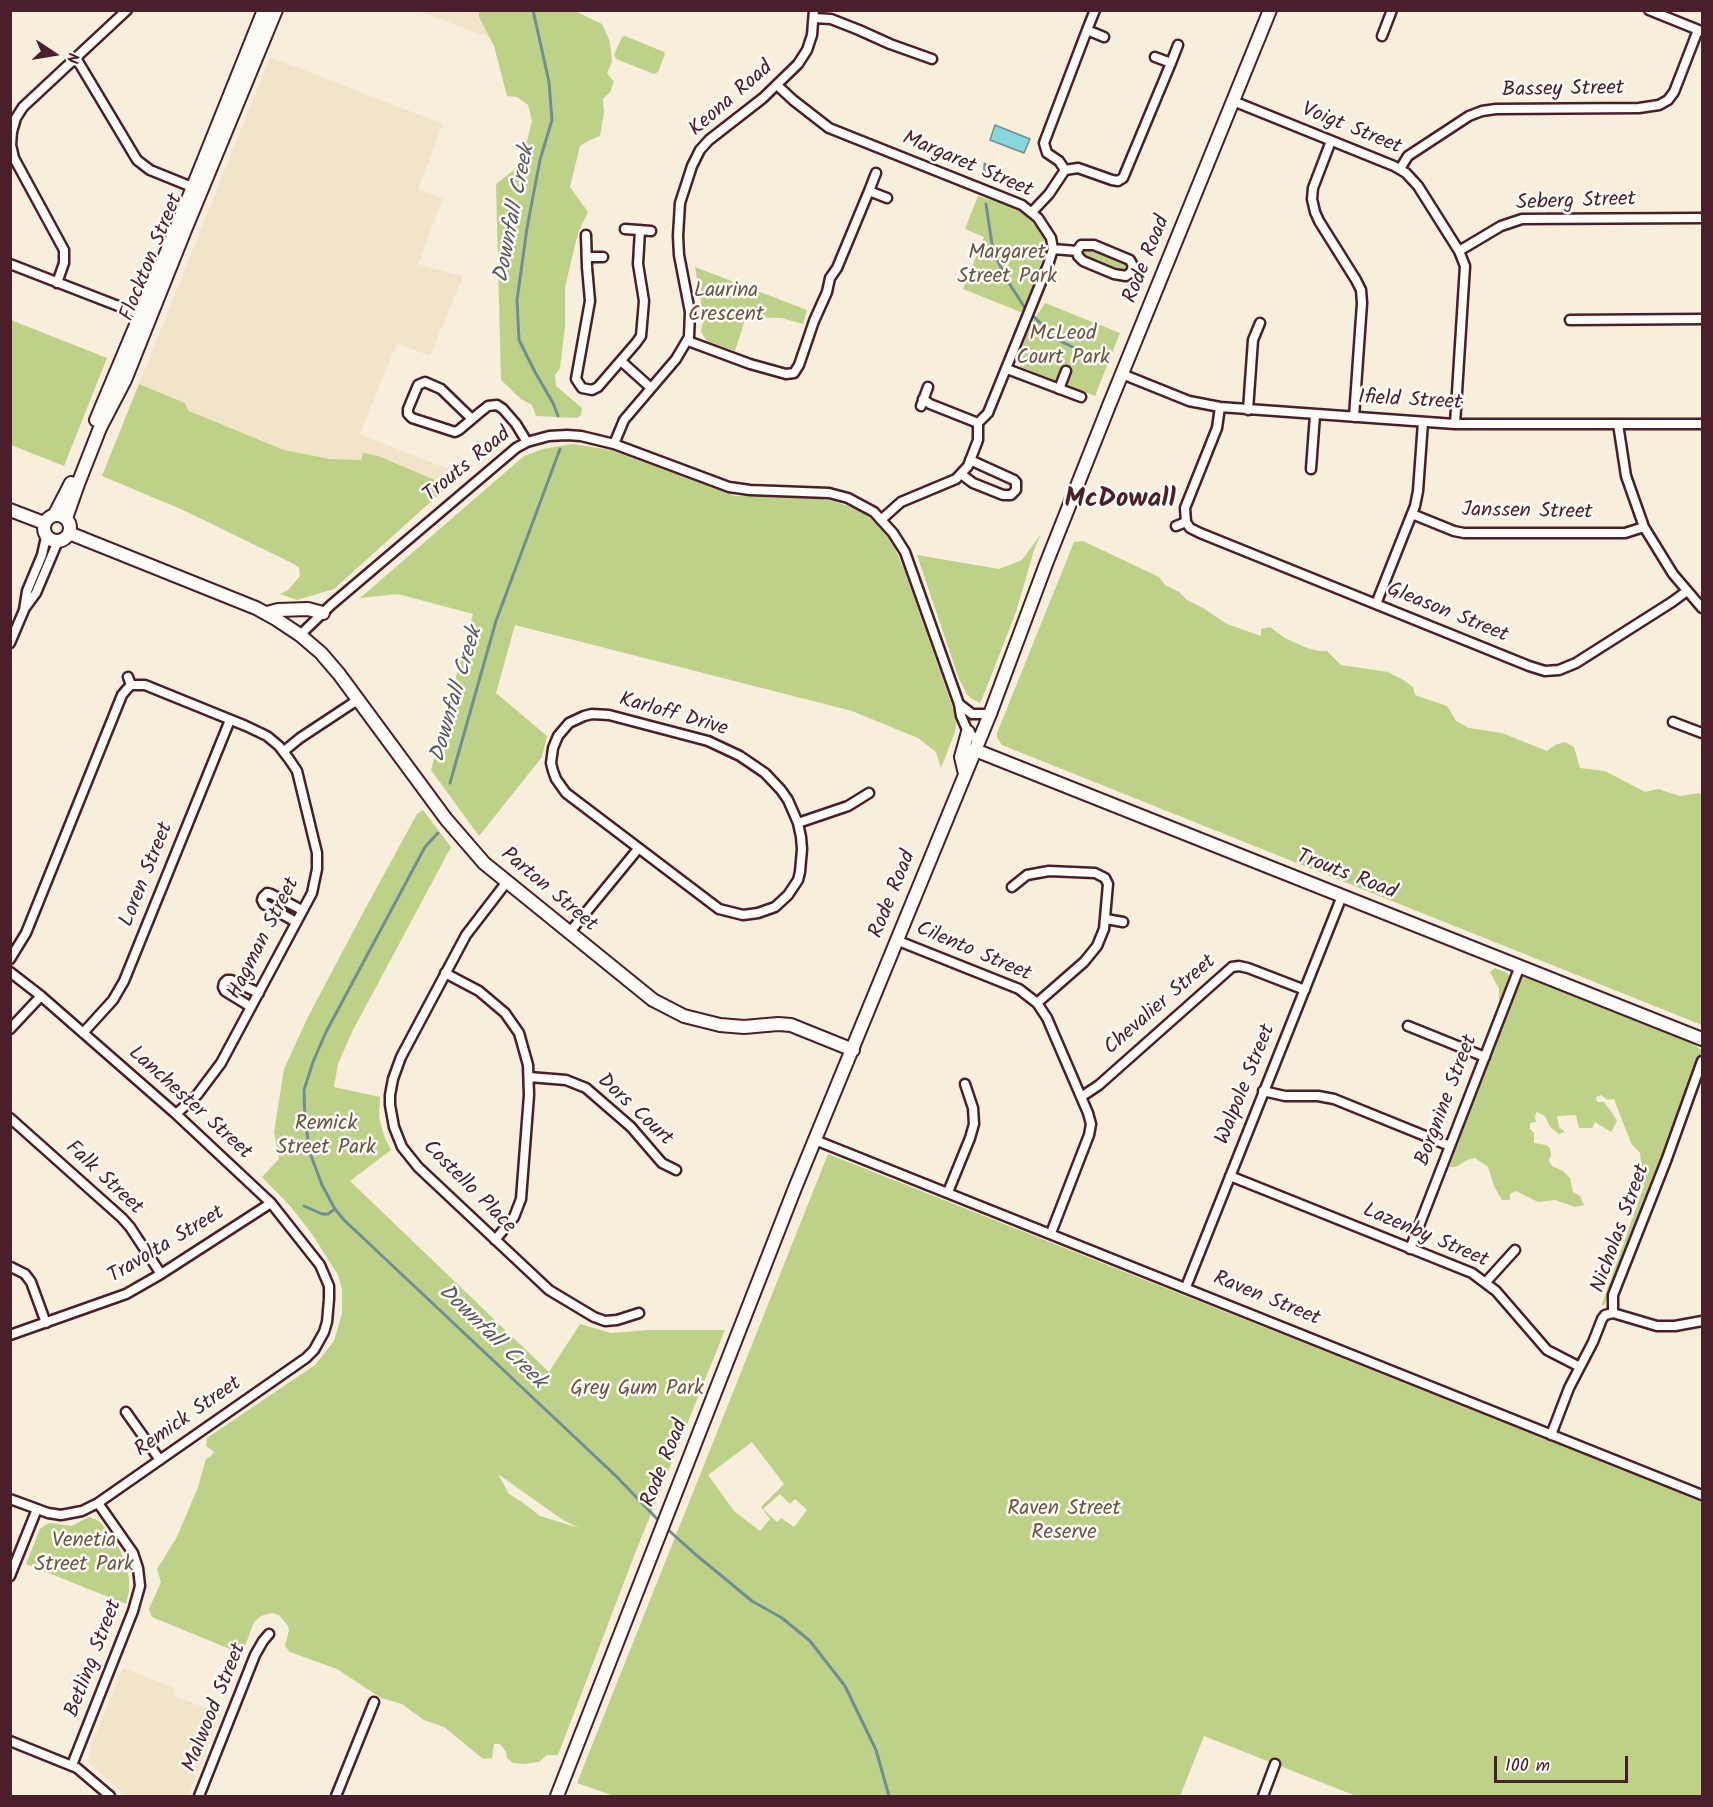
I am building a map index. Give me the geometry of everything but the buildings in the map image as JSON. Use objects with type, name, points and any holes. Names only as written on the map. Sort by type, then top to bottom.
[{"type":"street","points":[[57,283],[64,263],[64,250],[14,158],[10,138],[13,125],[19,113],[127,10]]},
{"type":"street","name":"Flockton Street","points":[[145,316],[192,187],[264,10]]},
{"type":"street","name":"Flockton Street","points":[[61,516],[71,482],[276,10]]},
{"type":"street","points":[[1065,170],[1059,160],[1047,153],[1044,140],[1095,10]]},
{"type":"street","name":"Rode Road","points":[[557,1797],[815,1140],[990,714],[1046,564],[1270,10]]},
{"type":"street","points":[[1382,36],[1392,10]]},
{"type":"street","points":[[1649,10],[1700,31]]},
{"type":"street","points":[[814,14],[932,59]]},
{"type":"street","name":"Keona Road","points":[[688,341],[691,326],[690,312],[679,255],[678,236],[679,213],[686,181],[696,156],[709,140],[778,86],[803,57],[812,35],[814,14]]},
{"type":"street","points":[[1088,30],[1104,37]]},
{"type":"street","name":"Bassey Street","points":[[1400,169],[1408,156],[1469,116],[1482,111],[1639,108],[1659,105],[1668,100],[1674,92],[1700,31]]},
{"type":"street","points":[[1032,212],[1049,194],[1065,170],[1078,168],[1112,180],[1118,181],[1123,178],[1178,45]]},
{"type":"street","points":[[1155,57],[1171,63]]},
{"type":"street","points":[[76,58],[136,160],[150,170],[192,187]]},
{"type":"street","name":"Margaret Street","points":[[778,86],[829,128],[1017,202],[1032,212],[1049,232],[1053,249]]},
{"type":"street","name":"Voigt Street","points":[[1233,101],[1400,169],[1418,186],[1459,251],[1466,272],[1455,424]]},
{"type":"street","points":[[1331,141],[1316,180],[1312,200],[1319,221],[1361,290],[1354,417]]},
{"type":"street","points":[[614,444],[624,420],[676,359],[688,341],[750,364],[786,374],[794,373],[826,295],[830,278],[837,268],[876,173]]},
{"type":"street","points":[[869,190],[887,198]]},
{"type":"street","name":"Seberg Street","points":[[1459,251],[1501,226],[1522,219],[1702,218]]},
{"type":"street","points":[[625,229],[651,231]]},
{"type":"street","points":[[586,235],[590,301],[577,370],[577,382],[585,389],[595,389],[639,340],[644,301],[638,264],[639,230]]},
{"type":"street","points":[[1081,245],[1094,245],[1130,260],[1133,269],[1128,275],[1118,276],[1083,261],[1077,251],[1081,245]]},
{"type":"street","points":[[882,519],[902,502],[949,482],[961,474],[978,440],[978,423],[988,413],[1007,369],[1053,249],[1077,251]]},
{"type":"street","points":[[586,257],[603,257]]},
{"type":"street","points":[[10,264],[145,316]]},
{"type":"street","points":[[1570,320],[1702,319]]},
{"type":"street","points":[[1248,410],[1253,340],[1260,323]]},
{"type":"street","points":[[621,361],[651,388]]},
{"type":"street","points":[[1007,369],[1081,397]]},
{"type":"street","points":[[1059,389],[1066,371]]},
{"type":"street","name":"Ifield Street","points":[[1122,375],[1189,401],[1248,410],[1455,424],[1702,424]]},
{"type":"street","points":[[472,419],[441,389],[425,382],[418,385],[408,410],[412,418],[453,431],[459,430],[488,406],[497,405],[516,424],[527,442]]},
{"type":"street","points":[[928,387],[922,403],[978,423]]},
{"type":"street","points":[[1176,526],[1186,522],[1185,508],[1217,428],[1220,407]]},
{"type":"street","points":[[1311,469],[1315,415]]},
{"type":"street","points":[[1376,604],[1412,514],[1418,491],[1423,422]]},
{"type":"street","points":[[1618,424],[1626,476],[1644,527],[1673,574],[1702,608]]},
{"type":"street","name":"Trouts Road","points":[[300,635],[509,452],[527,442],[549,436],[567,435],[614,444],[729,487],[838,495],[866,506],[882,519],[905,552],[959,704],[961,716],[977,745],[1342,896],[1702,1039]]},
{"type":"street","points":[[961,474],[973,483],[1003,495],[1011,495],[1016,490],[1014,480],[970,460]]},
{"type":"street","points":[[10,510],[44,523]]},
{"type":"street","name":"Janssen Street","points":[[1412,514],[1464,533],[1625,533],[1644,527]]},
{"type":"street","points":[[61,516],[70,525],[69,533],[65,538],[52,539],[43,530],[44,523],[49,517],[61,516]]},
{"type":"street","name":"Gleason Street","points":[[1186,522],[1194,531],[1529,666],[1552,671],[1576,663],[1687,591]]},
{"type":"street","points":[[69,533],[267,614],[300,635]]},
{"type":"street","points":[[10,643],[24,610],[36,593],[52,539]]},
{"type":"street","points":[[267,614],[278,610],[308,609],[323,613]]},
{"type":"street","name":"Parton Street","points":[[300,635],[331,664],[456,831],[484,863],[643,993],[673,1012],[695,1020],[744,1027],[791,1025],[853,1050]]},
{"type":"street","name":"Hagman Street","points":[[10,959],[26,933],[122,695],[130,681],[145,685],[267,736],[284,751],[294,765],[300,781],[317,853],[316,878],[312,892],[215,1073],[197,1095],[176,1114]]},
{"type":"street","points":[[284,751],[359,699]]},
{"type":"street","points":[[959,704],[972,714],[990,714]]},
{"type":"street","name":"Karloff Drive","points":[[592,714],[609,715],[696,737],[730,750],[751,763],[773,782],[788,800],[798,823],[801,837],[801,863],[794,888],[774,907],[750,915],[734,914],[719,909],[638,849],[566,793],[556,780],[551,763],[553,748],[563,729],[576,719],[592,714]]},
{"type":"street","name":"Loren Street","points":[[83,1033],[113,1000],[124,981],[230,720]]},
{"type":"street","points":[[1673,722],[1702,733]]},
{"type":"street","points":[[965,774],[961,758],[969,732]]},
{"type":"street","points":[[798,823],[848,806],[869,793]]},
{"type":"street","points":[[569,933],[638,849]]},
{"type":"street","points":[[1012,887],[1027,875],[1060,871],[1099,874],[1108,884],[1106,919],[1102,936],[1094,951],[1037,1003]]},
{"type":"street","name":"Costello Place","points":[[506,883],[473,924],[445,973],[396,1070],[390,1095],[397,1137],[409,1157],[549,1290],[594,1317],[610,1321],[639,1313]]},
{"type":"street","points":[[296,922],[264,904],[263,897],[269,894],[302,910]]},
{"type":"street","name":"Walpole Street","points":[[1186,1287],[1342,896]]},
{"type":"street","points":[[1106,919],[1123,922]]},
{"type":"street","name":"Cilento Street","points":[[897,940],[1013,986],[1037,1003],[1047,1018],[1090,1118],[1089,1136],[1051,1233]]},
{"type":"street","name":"Borgnine Street","points":[[1410,1249],[1520,966]]},
{"type":"street","name":"Chevalier Street","points":[[1081,1097],[1099,1085],[1232,967],[1248,968],[1305,990]]},
{"type":"street","name":"Lanchester Street","points":[[10,972],[41,996],[176,1114],[271,1203],[313,1255],[326,1279]]},
{"type":"street","points":[[445,973],[479,992],[505,1013],[523,1044],[528,1065],[521,1199],[514,1217],[495,1239]]},
{"type":"street","points":[[251,1007],[225,991],[224,983],[231,980],[259,993]]},
{"type":"street","points":[[10,1029],[41,996]]},
{"type":"street","points":[[1408,1026],[1485,1057]]},
{"type":"street","name":"Nicholas Street","points":[[1551,1435],[1566,1396],[1602,1319],[1612,1312],[1612,1298],[1615,1289],[1666,1161],[1702,1061]]},
{"type":"street","name":"Dors Court","points":[[529,1077],[566,1080],[586,1088],[631,1127],[662,1163],[676,1170]]},
{"type":"street","points":[[948,1192],[974,1124],[973,1108],[965,1084]]},
{"type":"street","points":[[1263,1091],[1285,1096],[1318,1096],[1334,1099],[1450,1146]]},
{"type":"street","name":"Falk Street","points":[[10,1118],[122,1218],[161,1274]]},
{"type":"street","name":"Raven Street","points":[[815,1140],[1702,1495]]},
{"type":"street","name":"Lazenby Street","points":[[1230,1176],[1466,1270],[1496,1291],[1547,1350],[1580,1367]]},
{"type":"street","name":"Travolta Street","points":[[10,1335],[110,1301],[143,1285],[271,1203]]},
{"type":"street","points":[[1486,1282],[1515,1250]]},
{"type":"street","points":[[11,1267],[25,1274],[31,1282],[46,1323]]},
{"type":"street","name":"Remick Street","points":[[10,1499],[54,1514],[82,1511],[98,1503],[160,1460],[314,1350],[327,1322],[330,1299],[326,1279]]},
{"type":"street","points":[[1612,1312],[1657,1326],[1676,1326],[1702,1321]]},
{"type":"street","points":[[126,1412],[160,1460]]},
{"type":"street","name":"Betling Street","points":[[72,1765],[134,1611],[140,1586],[133,1553],[98,1503]]},
{"type":"street","points":[[10,1576],[37,1509]]},
{"type":"street","name":"Malwood Street","points":[[199,1797],[255,1655],[269,1635]]},
{"type":"street","points":[[336,1797],[374,1702]]},
{"type":"street","points":[[10,1741],[72,1765],[110,1797]]},
{"type":"street","points":[[1263,1797],[1275,1764]]},
{"type":"shaded area","points":[[418,11],[519,11],[515,47]]},
{"type":"shaded area","points":[[270,57],[443,124],[418,189],[443,199],[418,264],[463,276],[430,356],[397,343],[360,434],[461,474],[446,488],[435,480],[362,454],[362,460],[330,459],[284,450],[188,411],[185,403],[139,384]]},
{"type":"shaded area","points":[[123,1668],[175,1688],[173,1695],[221,1714],[188,1796],[126,1796],[87,1761],[92,1742]]},
{"type":"green space","points":[[479,11],[575,11],[602,24],[610,42],[612,62],[607,73],[614,82],[610,92],[603,99],[604,113],[600,136],[580,146],[570,187],[588,212],[578,233],[565,287],[565,326],[560,368],[555,375],[556,386],[582,408],[581,415],[577,418],[536,416],[532,405],[521,399],[501,380],[496,184],[514,170],[523,156],[532,121],[528,105],[517,97],[507,96],[494,46],[479,17]]},
{"type":"green space","points":[[625,36],[664,52],[658,72],[654,74],[616,59],[614,55],[622,37]]},
{"type":"green space","name":"Margaret Street Park","points":[[978,196],[1014,207],[1035,225],[1044,239],[1045,252],[1023,313],[963,289],[984,237],[965,229]]},
{"type":"green space","points":[[1086,247],[1102,251],[1102,254],[1121,262],[1122,260],[1129,264],[1129,268],[1118,273],[1099,262],[1097,264],[1081,255],[1080,250]]},
{"type":"green space","name":"Laurina Crescent","points":[[695,267],[807,310],[803,324],[782,318],[746,317],[735,351],[707,341],[701,332],[703,322]]},
{"type":"green space","name":"McLeod Court Park","points":[[1045,303],[1120,333],[1095,396],[1021,367],[1019,364],[1018,359],[1030,326]]},
{"type":"green space","points":[[11,320],[107,358],[64,466],[11,445]]},
{"type":"green space","points":[[139,384],[185,403],[189,411],[284,450],[330,459],[361,460],[363,453],[378,456],[435,480],[446,488],[334,589],[297,600],[280,594],[288,590],[300,576],[299,568],[294,564],[183,510],[102,476]]},
{"type":"green space","points":[[572,444],[611,450],[735,496],[813,497],[832,501],[859,509],[879,525],[893,544],[905,572],[957,720],[955,732],[941,768],[936,752],[918,738],[852,711],[515,625],[496,693],[547,736],[542,757],[479,836],[431,770],[473,614],[398,594],[360,598],[524,456],[543,449]]},
{"type":"green space","points":[[1041,534],[1016,612],[980,703],[967,694],[959,679],[917,555],[999,569],[1022,560]]},
{"type":"green space","points":[[1083,541],[1159,577],[1165,585],[1227,624],[1261,636],[1261,629],[1270,627],[1285,638],[1307,648],[1327,651],[1341,665],[1388,672],[1413,687],[1415,695],[1447,706],[1456,721],[1469,728],[1502,733],[1547,751],[1565,742],[1574,747],[1580,768],[1605,771],[1645,792],[1658,789],[1680,796],[1699,793],[1702,795],[1702,1025],[1002,745],[997,738],[997,733],[1074,542]]},
{"type":"green space","points":[[423,810],[451,847],[352,1032],[338,1064],[334,1087],[380,1097],[379,1117],[391,1150],[350,1181],[549,1372],[580,1324],[611,1333],[649,1330],[725,1330],[634,1556],[558,1755],[547,1755],[539,1762],[524,1764],[513,1763],[507,1758],[500,1744],[494,1744],[492,1758],[483,1759],[444,1727],[424,1720],[402,1704],[381,1698],[337,1669],[290,1652],[285,1646],[288,1626],[279,1615],[271,1613],[261,1616],[254,1622],[242,1654],[152,1617],[149,1609],[161,1582],[157,1569],[177,1537],[198,1487],[206,1459],[214,1452],[206,1446],[207,1438],[315,1365],[334,1341],[342,1314],[342,1289],[338,1275],[312,1234],[291,1207],[262,1177],[279,1159],[274,1132],[284,1069],[308,1017],[417,814]],"holes":[[[498,1474],[563,1520],[579,1528],[540,1516],[509,1494]]]},
{"type":"green space","points":[[1495,968],[1507,973],[1511,978],[1534,976],[1687,1038],[1702,1051],[1693,1071],[1673,1133],[1661,1156],[1605,1304],[1602,1306],[1644,1186],[1640,1153],[1631,1143],[1614,1099],[1608,1100],[1601,1095],[1596,1097],[1597,1102],[1604,1102],[1617,1121],[1611,1132],[1595,1122],[1592,1128],[1579,1128],[1576,1115],[1557,1116],[1559,1127],[1565,1132],[1559,1134],[1550,1127],[1545,1116],[1537,1112],[1536,1122],[1530,1123],[1530,1129],[1534,1133],[1534,1143],[1550,1148],[1549,1161],[1552,1166],[1563,1171],[1570,1178],[1573,1192],[1580,1196],[1584,1205],[1575,1207],[1555,1200],[1538,1202],[1516,1191],[1510,1194],[1510,1200],[1502,1200],[1494,1186],[1488,1167],[1475,1158],[1456,1167],[1449,1167],[1508,1007],[1499,1002],[1499,989],[1490,972]]},
{"type":"green space","name":"Raven Street Reserve","points":[[828,1154],[1702,1501],[1702,1796],[1356,1796],[1204,1736],[1180,1796],[614,1796],[577,1783]],"holes":[[[752,1442],[784,1484],[761,1507],[770,1519],[760,1531],[734,1511],[708,1475]],[[780,1494],[790,1504],[795,1499],[807,1510],[794,1527],[781,1518],[777,1522],[763,1509]]]},
{"type":"green space","name":"Venetia Street Park","points":[[89,1517],[101,1523],[125,1561],[129,1578],[126,1604],[26,1564],[40,1529],[44,1526],[49,1523],[71,1526]]},
{"type":"water","points":[[995,125],[1030,139],[1024,153],[990,140]]},
{"type":"waterway","name":"Downfall Creek","points":[[533,10],[549,82],[552,120],[540,160],[527,228],[517,300],[519,340],[558,416]]},
{"type":"waterway","points":[[984,178],[985,164]]},
{"type":"waterway","points":[[986,204],[993,251],[1007,280],[1025,308]]},
{"type":"waterway","points":[[1034,317],[1058,340],[1106,363]]},
{"type":"waterway","name":"Downfall Creek","points":[[450,783],[496,621],[560,449]]},
{"type":"waterway","name":"Downfall Creek","points":[[438,833],[425,847],[326,1032],[313,1062],[304,1090],[305,1120],[310,1153],[322,1185],[344,1220],[616,1476],[660,1522]]},
{"type":"waterway","points":[[304,1206],[322,1214],[328,1214],[335,1209]]},
{"type":"waterway","name":"Downfall Creek","points":[[665,1527],[752,1601],[782,1618],[810,1641],[845,1686],[876,1750],[889,1796]]},
{"type":"district","name":"McDowall","points":[[1120,501]]},
{"type":"park label","name":"Remick Street Park","points":[[326,1137]]},
{"type":"park label","name":"Grey Gum Park","points":[[637,1390]]}]
